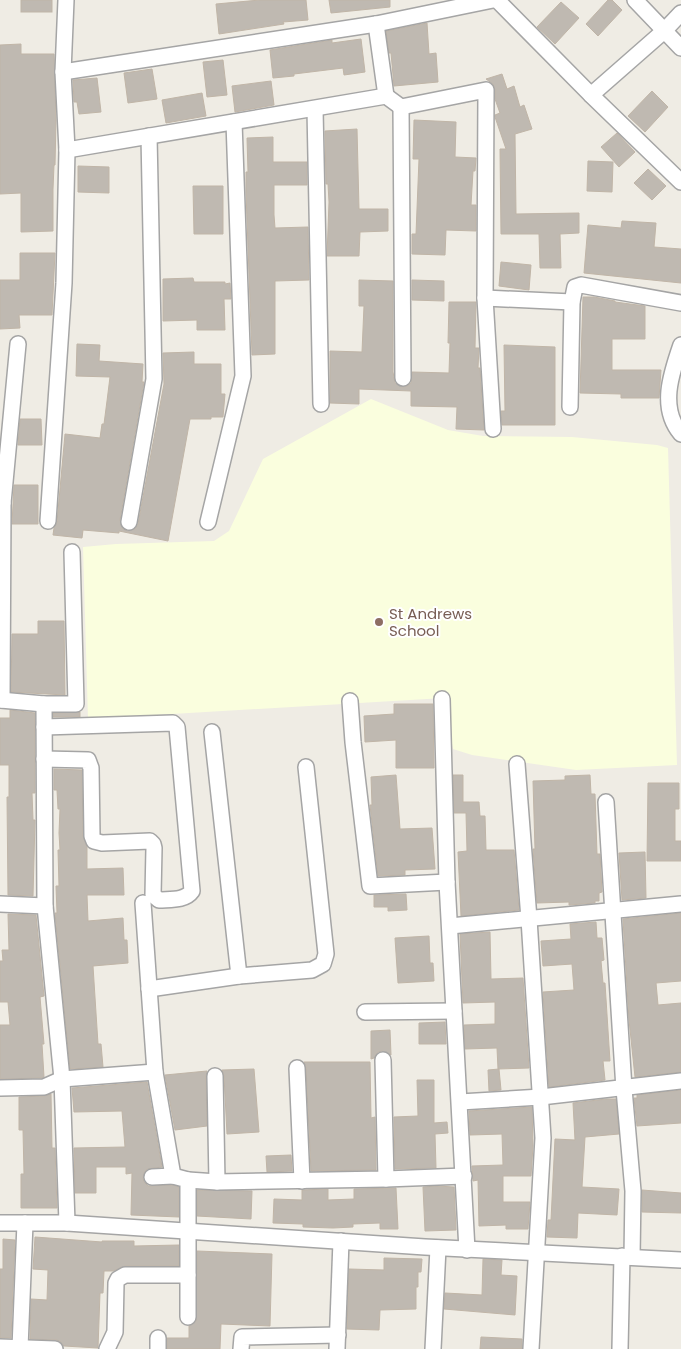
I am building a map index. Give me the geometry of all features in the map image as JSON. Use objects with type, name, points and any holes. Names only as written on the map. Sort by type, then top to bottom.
[{"type":"street","points":[[48,522],[64,283],[67,150],[64,72],[66,0]]},
{"type":"street","points":[[64,72],[376,24],[493,0]]},
{"type":"street","points":[[497,0],[681,182]]},
{"type":"street","points":[[635,0],[681,48]]},
{"type":"street","points":[[591,95],[664,31],[681,13]]},
{"type":"street","points":[[376,24],[386,96]]},
{"type":"street","points":[[67,150],[386,96],[401,106],[486,90],[485,298],[493,429]]},
{"type":"street","points":[[401,106],[403,378]]},
{"type":"street","points":[[315,109],[321,404]]},
{"type":"street","points":[[208,522],[243,376],[234,122]]},
{"type":"street","points":[[129,522],[154,379],[149,136]]},
{"type":"street","points":[[570,407],[572,302],[575,287],[581,284],[681,303]]},
{"type":"street","points":[[485,298],[572,302]]},
{"type":"street","points":[[18,344],[5,438],[2,503],[1,700],[44,704],[76,704],[72,552]]},
{"type":"street","points":[[681,345],[678,366],[668,393],[671,419],[681,434]]},
{"type":"street","points":[[442,698],[447,882],[467,1250]]},
{"type":"street","points":[[350,701],[370,886],[447,882]]},
{"type":"street","points":[[44,704],[45,906],[62,1079],[67,1223]]},
{"type":"street","points":[[44,727],[173,723],[177,728],[192,891],[189,895],[185,898],[159,900],[153,895],[154,848],[150,841],[102,843],[94,840],[92,836],[91,768],[88,760],[44,759]]},
{"type":"street","points":[[212,732],[239,976]]},
{"type":"street","points":[[517,764],[530,919],[543,1138],[531,1349]]},
{"type":"street","points":[[149,989],[239,976],[312,970],[323,964],[326,954],[306,767]]},
{"type":"street","points":[[606,802],[624,1089],[633,1191],[620,1349]]},
{"type":"street","points":[[143,903],[155,1072],[173,1176]]},
{"type":"street","points":[[0,904],[45,906]]},
{"type":"street","points":[[450,926],[681,904]]},
{"type":"street","points":[[365,1012],[454,1011]]},
{"type":"street","points":[[383,1060],[386,1179]]},
{"type":"street","points":[[297,1068],[302,1181]]},
{"type":"street","points":[[0,1088],[44,1087],[62,1079],[155,1072]]},
{"type":"street","points":[[215,1076],[217,1182]]},
{"type":"street","points":[[460,1102],[541,1097],[681,1082]]},
{"type":"street","points":[[152,1177],[173,1176],[188,1180],[217,1182],[464,1176]]},
{"type":"street","points":[[188,1180],[188,1317]]},
{"type":"street","points":[[0,1223],[67,1223],[467,1250],[681,1260]]},
{"type":"street","points":[[20,1348],[25,1223]]},
{"type":"street","points":[[241,1349],[242,1337],[338,1342],[341,1242]]},
{"type":"street","points":[[433,1349],[438,1248]]},
{"type":"street","points":[[107,1349],[116,1332],[116,1283],[118,1279],[126,1275],[188,1275]]},
{"type":"street","points":[[0,1347],[55,1349]]},
{"type":"shaded area","name":"St Andrews School","points":[[371,399],[448,430],[483,436],[572,437],[657,445],[668,448],[677,765],[576,770],[472,755],[453,749],[444,698],[88,719],[83,547],[214,541],[229,531],[263,459]]},
{"type":"building","points":[[21,0],[52,0],[52,12],[21,12]]},
{"type":"building","points":[[260,0],[306,0],[308,20],[283,22],[284,24],[219,34],[216,4]]},
{"type":"building","points":[[329,0],[390,0],[390,7],[331,13]]},
{"type":"building","points":[[608,0],[612,0],[622,10],[598,36],[586,24]]},
{"type":"building","points":[[561,2],[579,18],[555,44],[537,27]]},
{"type":"building","points":[[427,23],[429,54],[436,53],[438,82],[394,86],[391,53],[389,53],[386,31]]},
{"type":"building","points":[[361,39],[365,72],[344,75],[343,68],[273,78],[270,50],[332,40],[332,43]]},
{"type":"building","points":[[21,44],[21,54],[54,54],[56,120],[53,231],[21,232],[21,193],[0,194],[0,45]]},
{"type":"building","points":[[223,60],[227,95],[207,97],[203,62]]},
{"type":"building","points":[[152,69],[157,99],[128,103],[124,73]]},
{"type":"building","points":[[502,74],[507,89],[514,86],[520,107],[524,105],[532,129],[515,134],[516,214],[579,213],[579,233],[560,234],[561,268],[540,268],[539,234],[501,234],[500,149],[506,149],[495,117],[495,115],[500,113],[495,99],[495,90],[493,84],[486,79]]},
{"type":"building","points":[[97,78],[101,112],[79,114],[77,102],[74,102],[73,80]]},
{"type":"building","points":[[271,81],[274,105],[235,112],[232,86]]},
{"type":"building","points":[[652,91],[668,107],[645,132],[628,116]]},
{"type":"building","points":[[202,93],[206,116],[166,123],[162,100]]},
{"type":"building","points":[[414,120],[456,122],[455,157],[476,158],[475,171],[473,171],[471,205],[476,205],[476,231],[446,230],[445,255],[412,254],[412,234],[416,234],[419,159],[413,159]]},
{"type":"building","points":[[357,129],[359,209],[388,209],[388,231],[360,232],[359,256],[327,256],[329,202],[328,184],[326,184],[325,131]]},
{"type":"building","points":[[617,133],[635,152],[619,167],[601,147]]},
{"type":"building","points":[[273,137],[273,162],[307,162],[307,185],[274,185],[274,215],[275,228],[308,227],[309,280],[275,281],[275,354],[252,355],[246,192],[246,172],[248,172],[247,138]]},
{"type":"building","points":[[588,161],[613,162],[612,192],[587,191]]},
{"type":"building","points":[[78,166],[109,167],[109,193],[78,192]]},
{"type":"building","points":[[648,169],[666,186],[652,200],[634,183]]},
{"type":"building","points":[[193,186],[223,186],[223,234],[194,234]]},
{"type":"building","points":[[622,221],[656,223],[654,247],[681,249],[681,283],[584,273],[588,225],[621,228]]},
{"type":"building","points":[[20,253],[55,253],[52,315],[19,315],[20,328],[0,329],[0,280],[20,280]]},
{"type":"building","points":[[501,262],[531,265],[529,290],[499,286]]},
{"type":"building","points":[[193,278],[194,282],[230,283],[231,299],[224,299],[225,330],[197,330],[197,320],[163,321],[163,279]]},
{"type":"building","points":[[359,280],[393,281],[393,372],[395,383],[403,387],[411,383],[412,372],[449,373],[449,302],[476,302],[475,348],[479,348],[478,368],[480,368],[484,430],[456,429],[457,407],[411,406],[411,391],[359,389],[359,404],[330,403],[330,351],[362,352],[364,306],[359,306]]},
{"type":"building","points":[[412,280],[444,281],[444,301],[412,300]]},
{"type":"building","points":[[583,297],[594,297],[645,306],[645,339],[612,339],[612,370],[661,370],[659,398],[621,398],[621,394],[580,393]]},
{"type":"building","points":[[77,344],[100,345],[99,361],[143,364],[142,382],[144,382],[120,520],[123,529],[128,531],[136,528],[138,524],[164,384],[163,353],[194,352],[194,364],[221,364],[221,394],[225,394],[223,417],[190,419],[168,541],[119,531],[119,533],[83,530],[82,538],[53,535],[57,522],[65,434],[100,438],[107,401],[110,377],[76,376]]},
{"type":"building","points":[[504,345],[555,347],[555,425],[502,425],[501,411],[505,411]]},
{"type":"building","points":[[20,419],[41,419],[42,445],[18,445]]},
{"type":"building","points":[[14,485],[38,485],[38,524],[12,524]]},
{"type":"building","points":[[38,621],[64,621],[65,695],[11,692],[12,634],[38,634]]},
{"type":"building","points":[[394,704],[433,704],[434,768],[396,768],[396,740],[365,742],[364,716],[394,714]]},
{"type":"building","points":[[10,710],[35,713],[35,793],[32,793],[33,820],[35,820],[33,896],[8,895],[7,797],[9,797],[9,765],[0,765],[0,718],[10,718]]},
{"type":"building","points":[[80,712],[80,717],[53,717],[53,713]]},
{"type":"building","points":[[54,769],[82,770],[83,836],[87,847],[87,869],[123,868],[124,895],[87,895],[88,921],[123,918],[124,940],[127,940],[128,963],[93,966],[98,1044],[101,1044],[103,1067],[70,1069],[55,913],[57,913],[56,886],[59,886],[60,809],[58,809],[57,790],[54,790]]},
{"type":"building","points":[[396,775],[400,829],[432,828],[435,869],[405,870],[405,875],[378,876],[370,805],[372,805],[371,777]]},
{"type":"building","points":[[453,775],[463,775],[463,802],[479,802],[480,816],[485,816],[486,850],[514,850],[519,910],[461,916],[458,852],[467,851],[466,813],[454,813]]},
{"type":"building","points":[[590,775],[591,794],[595,794],[597,854],[600,854],[602,892],[599,893],[599,901],[569,905],[569,902],[537,903],[533,849],[535,849],[533,781],[565,780],[565,776]]},
{"type":"building","points":[[648,783],[679,783],[679,809],[675,809],[675,841],[681,841],[681,861],[647,861]]},
{"type":"building","points":[[645,852],[646,898],[622,900],[619,853]]},
{"type":"building","points":[[406,894],[407,910],[388,911],[388,907],[374,907],[374,895]]},
{"type":"building","points":[[681,913],[681,981],[656,983],[658,1005],[681,1003],[681,1072],[635,1077],[629,1020],[623,919]]},
{"type":"building","points":[[8,914],[36,915],[44,996],[40,997],[44,1044],[42,1044],[44,1077],[42,1078],[0,1079],[0,1025],[10,1025],[8,1002],[0,1002],[0,961],[3,961],[2,950],[9,950]]},
{"type":"building","points":[[596,922],[597,938],[602,938],[604,960],[601,961],[603,983],[605,983],[610,1061],[603,1061],[605,1080],[549,1087],[543,992],[574,990],[572,964],[543,966],[541,941],[571,939],[570,924]]},
{"type":"building","points":[[490,932],[491,979],[523,978],[529,1068],[498,1069],[497,1048],[465,1049],[464,1025],[495,1024],[495,1002],[463,1003],[460,934]]},
{"type":"building","points":[[429,936],[430,963],[433,963],[434,981],[398,983],[395,938]]},
{"type":"building","points":[[445,1022],[446,1044],[419,1044],[419,1023]]},
{"type":"building","points":[[390,1030],[391,1055],[382,1051],[378,1052],[371,1059],[371,1031]]},
{"type":"building","points":[[304,1062],[370,1062],[371,1118],[375,1117],[376,1170],[311,1171],[306,1068]]},
{"type":"building","points":[[254,1069],[259,1132],[227,1134],[224,1076],[222,1070]]},
{"type":"building","points":[[499,1069],[501,1090],[489,1091],[488,1070]]},
{"type":"building","points":[[207,1071],[207,1126],[175,1130],[165,1075]]},
{"type":"building","points":[[417,1080],[434,1080],[434,1123],[447,1122],[448,1133],[435,1134],[436,1168],[395,1169],[394,1117],[418,1116]]},
{"type":"building","points":[[147,1082],[162,1167],[147,1169],[143,1178],[148,1186],[172,1185],[179,1187],[179,1217],[131,1215],[132,1173],[126,1174],[126,1167],[96,1167],[96,1193],[75,1193],[74,1148],[125,1147],[122,1111],[74,1112],[72,1088]]},
{"type":"building","points":[[681,1090],[681,1123],[637,1126],[634,1098],[637,1098],[637,1095]]},
{"type":"building","points":[[51,1094],[52,1148],[55,1148],[57,1208],[21,1208],[21,1174],[24,1174],[23,1130],[19,1130],[19,1097]]},
{"type":"building","points":[[616,1099],[619,1134],[585,1137],[582,1187],[619,1189],[617,1215],[578,1213],[577,1238],[547,1237],[548,1220],[551,1220],[555,1139],[575,1140],[573,1103]]},
{"type":"building","points":[[532,1107],[533,1146],[531,1176],[503,1176],[503,1202],[530,1202],[528,1229],[506,1229],[506,1225],[479,1226],[478,1180],[473,1181],[472,1166],[503,1165],[502,1134],[470,1135],[469,1111]]},
{"type":"building","points":[[291,1155],[292,1171],[267,1172],[266,1156]]},
{"type":"building","points":[[423,1187],[454,1187],[456,1230],[425,1231]]},
{"type":"building","points":[[396,1188],[398,1229],[380,1229],[380,1223],[353,1224],[353,1227],[333,1228],[273,1223],[274,1199],[302,1200],[302,1190],[328,1189],[328,1200],[354,1199],[354,1189]]},
{"type":"building","points":[[197,1190],[252,1191],[251,1219],[197,1216]]},
{"type":"building","points":[[642,1190],[681,1193],[681,1213],[642,1212]]},
{"type":"building","points":[[35,1237],[102,1242],[134,1241],[134,1246],[179,1245],[179,1266],[125,1266],[113,1271],[104,1271],[103,1293],[100,1293],[98,1348],[64,1346],[60,1341],[56,1340],[30,1339],[31,1299],[47,1300],[48,1270],[33,1269]]},
{"type":"building","points":[[3,1239],[15,1240],[11,1338],[0,1338],[0,1269],[3,1269]]},
{"type":"building","points":[[197,1251],[272,1254],[270,1326],[221,1324],[220,1349],[167,1349],[167,1338],[189,1338],[189,1326],[196,1321]]},
{"type":"building","points":[[384,1258],[422,1259],[421,1272],[418,1272],[418,1287],[416,1287],[416,1309],[380,1310],[379,1330],[347,1329],[349,1269],[384,1270]]},
{"type":"building","points":[[483,1259],[502,1260],[501,1275],[517,1276],[515,1315],[444,1309],[445,1293],[482,1295]]},
{"type":"building","points":[[481,1337],[522,1339],[522,1349],[480,1349]]},
{"type":"place","name":"St Andrews School","points":[[379,622]]}]
